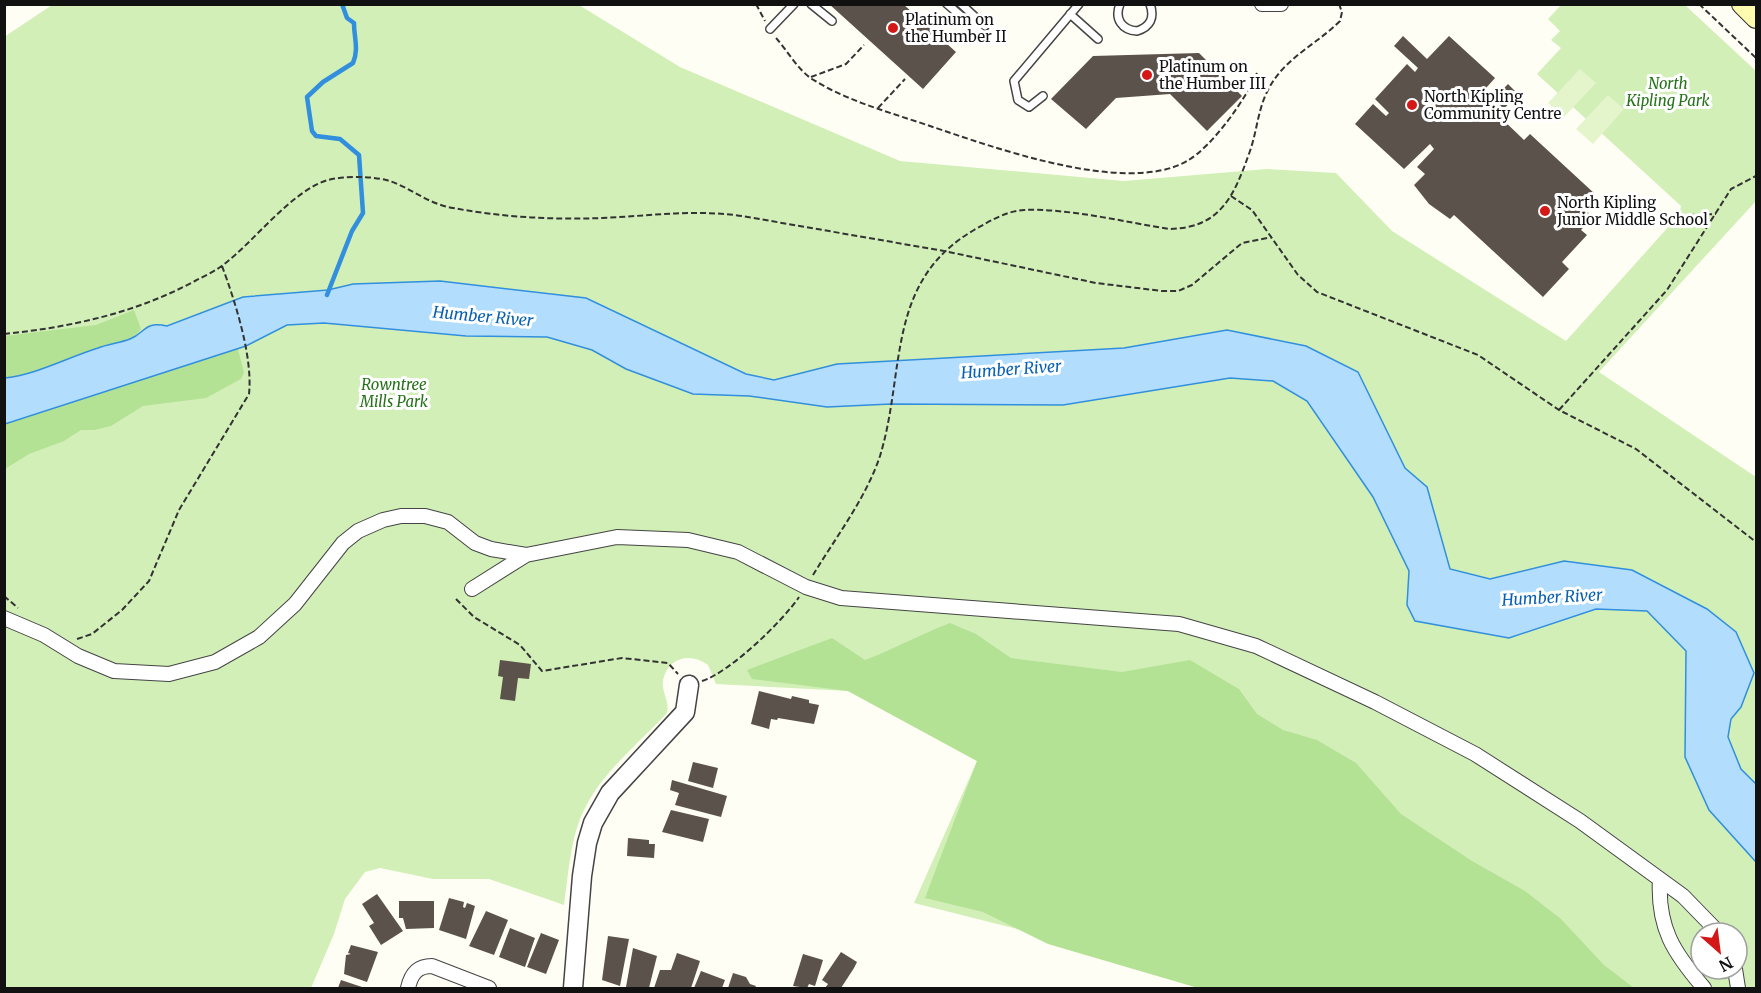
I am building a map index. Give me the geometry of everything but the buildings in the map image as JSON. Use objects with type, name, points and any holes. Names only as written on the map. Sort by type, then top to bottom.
[{"type":"main road","points":[[1742,4],[1756,18]]},
{"type":"street","points":[[1262,4],[1281,4]]},
{"type":"street","points":[[4,618],[44,635],[78,656],[114,671],[170,674],[215,662],[259,637],[295,604],[323,565],[343,543],[358,531],[383,520],[425,516],[448,522],[475,543],[491,549],[526,555],[617,537],[688,540],[738,552],[806,587],[841,598],[1179,624],[1215,633],[1295,664],[1475,754],[1580,821],[1683,896],[1707,921]]},
{"type":"street","points":[[472,589],[526,555]]},
{"type":"street","points":[[573,988],[582,876],[587,843],[593,823],[610,793],[685,712],[689,685]]},
{"type":"street","points":[[1660,879],[1661,912],[1674,953],[1704,988]]},
{"type":"street","points":[[408,988],[415,971],[423,966],[432,966],[489,988]]},
{"type":"lane","points":[[770,29],[794,4]]},
{"type":"lane","points":[[811,4],[832,21]]},
{"type":"lane","points":[[946,4],[981,33]]},
{"type":"lane","points":[[961,4],[985,26]]},
{"type":"lane","points":[[1043,96],[1029,107],[1018,100],[1014,81],[1079,4]]},
{"type":"lane","points":[[1120,4],[1119,22],[1130,31],[1137,31],[1148,26],[1152,19],[1150,4]]},
{"type":"lane","points":[[1070,14],[1098,39]]},
{"type":"path","points":[[756,4],[770,29],[809,77],[848,100],[1036,161],[1088,169],[1143,172],[1175,166],[1204,148],[1246,97],[1257,73]]},
{"type":"path","points":[[811,579],[871,477],[889,417],[907,312],[918,285],[944,251],[987,223],[1013,212],[1025,210],[1070,214],[1169,229],[1187,228],[1211,220],[1221,211],[1231,196],[1250,151],[1268,90],[1284,66],[1340,21],[1342,12],[1339,4]]},
{"type":"path","points":[[1699,4],[1756,58]]},
{"type":"path","points":[[809,77],[846,64],[864,45]]},
{"type":"path","points":[[877,108],[905,79]]},
{"type":"path","points":[[1559,410],[1667,290],[1731,189],[1756,176]]},
{"type":"path","points":[[4,334],[52,329],[110,317],[170,295],[222,266],[308,190],[326,181],[352,178],[386,180],[425,200],[451,208],[513,216],[575,219],[709,212],[944,251],[1096,283],[1170,291],[1192,285],[1242,243],[1272,237]]},
{"type":"path","points":[[1231,196],[1252,210],[1298,275],[1317,292],[1478,355],[1559,410],[1636,449],[1756,542]]},
{"type":"path","points":[[1688,215],[1716,214]]},
{"type":"path","points":[[70,640],[92,634],[122,609],[149,581],[179,510],[249,394],[250,379],[246,354],[231,290],[222,266]]},
{"type":"path","points":[[456,599],[474,617],[520,645],[542,670],[622,658],[668,663],[689,685],[715,677],[784,617],[802,594]]},
{"type":"green space","name":"Rowntree Mills Park","points":[[52,5],[579,5],[680,67],[900,161],[1124,181],[1267,169],[1336,173],[1392,231],[1566,341],[1679,215],[1681,206],[1537,74],[1561,48],[1551,40],[1560,31],[1548,19],[1561,5],[1685,5],[1756,71],[1756,201],[1599,372],[1756,477],[1756,988],[1251,988],[914,903],[977,761],[848,691],[716,684],[708,665],[688,658],[675,662],[666,672],[663,689],[667,713],[612,769],[586,806],[573,842],[564,905],[489,879],[433,879],[380,868],[365,872],[345,899],[334,934],[311,988],[5,988],[4,37]]},
{"type":"green space","points":[[1580,69],[1596,83],[1564,117],[1548,103]]},
{"type":"green space","points":[[1608,95],[1624,109],[1593,144],[1576,129]]},
{"type":"green space","points":[[134,310],[141,329],[133,338],[97,348],[25,375],[5,378],[4,336],[96,325]]},
{"type":"green space","points":[[238,349],[244,373],[241,379],[206,398],[143,406],[111,426],[81,430],[64,441],[29,454],[5,469],[5,424]]},
{"type":"green space","points":[[950,623],[976,634],[1011,658],[1122,672],[1190,660],[1239,689],[1257,714],[1283,730],[1317,740],[1356,763],[1401,814],[1472,861],[1525,891],[1561,919],[1604,965],[1634,988],[1198,988],[1048,944],[983,912],[925,898],[977,761],[848,691],[752,679],[747,670],[832,638],[865,660]]},
{"type":"water","name":"Humber River","points":[[440,281],[586,298],[746,374],[774,380],[837,364],[1124,348],[1227,330],[1306,346],[1358,372],[1405,468],[1427,487],[1450,569],[1490,579],[1564,561],[1632,570],[1707,609],[1736,632],[1754,673],[1741,707],[1731,719],[1728,737],[1741,769],[1756,784],[1756,862],[1709,810],[1685,757],[1686,651],[1647,611],[1596,609],[1509,638],[1415,621],[1407,605],[1409,571],[1373,497],[1307,401],[1273,381],[1230,378],[1063,405],[891,404],[827,407],[749,396],[693,394],[626,369],[592,350],[547,337],[466,336],[324,323],[287,325],[246,346],[5,424],[5,378],[29,373],[130,339],[149,326],[167,326],[243,297],[328,290],[353,284]]},
{"type":"waterway","points":[[327,295],[352,231],[363,213],[359,155],[340,139],[316,136],[312,131],[307,97],[323,82],[353,63],[355,58],[354,23],[347,18],[342,4]]},
{"type":"place","name":"Platinum on the Humber II","points":[[893,28]]},
{"type":"place","name":"Platinum on the Humber III","points":[[1147,75]]},
{"type":"place","name":"North Kipling Community Centre","points":[[1412,105]]},
{"type":"place","name":"North Kipling Junior Middle School","points":[[1545,211]]},
{"type":"park label","name":"North Kipling Park","points":[[1668,92]]}]
